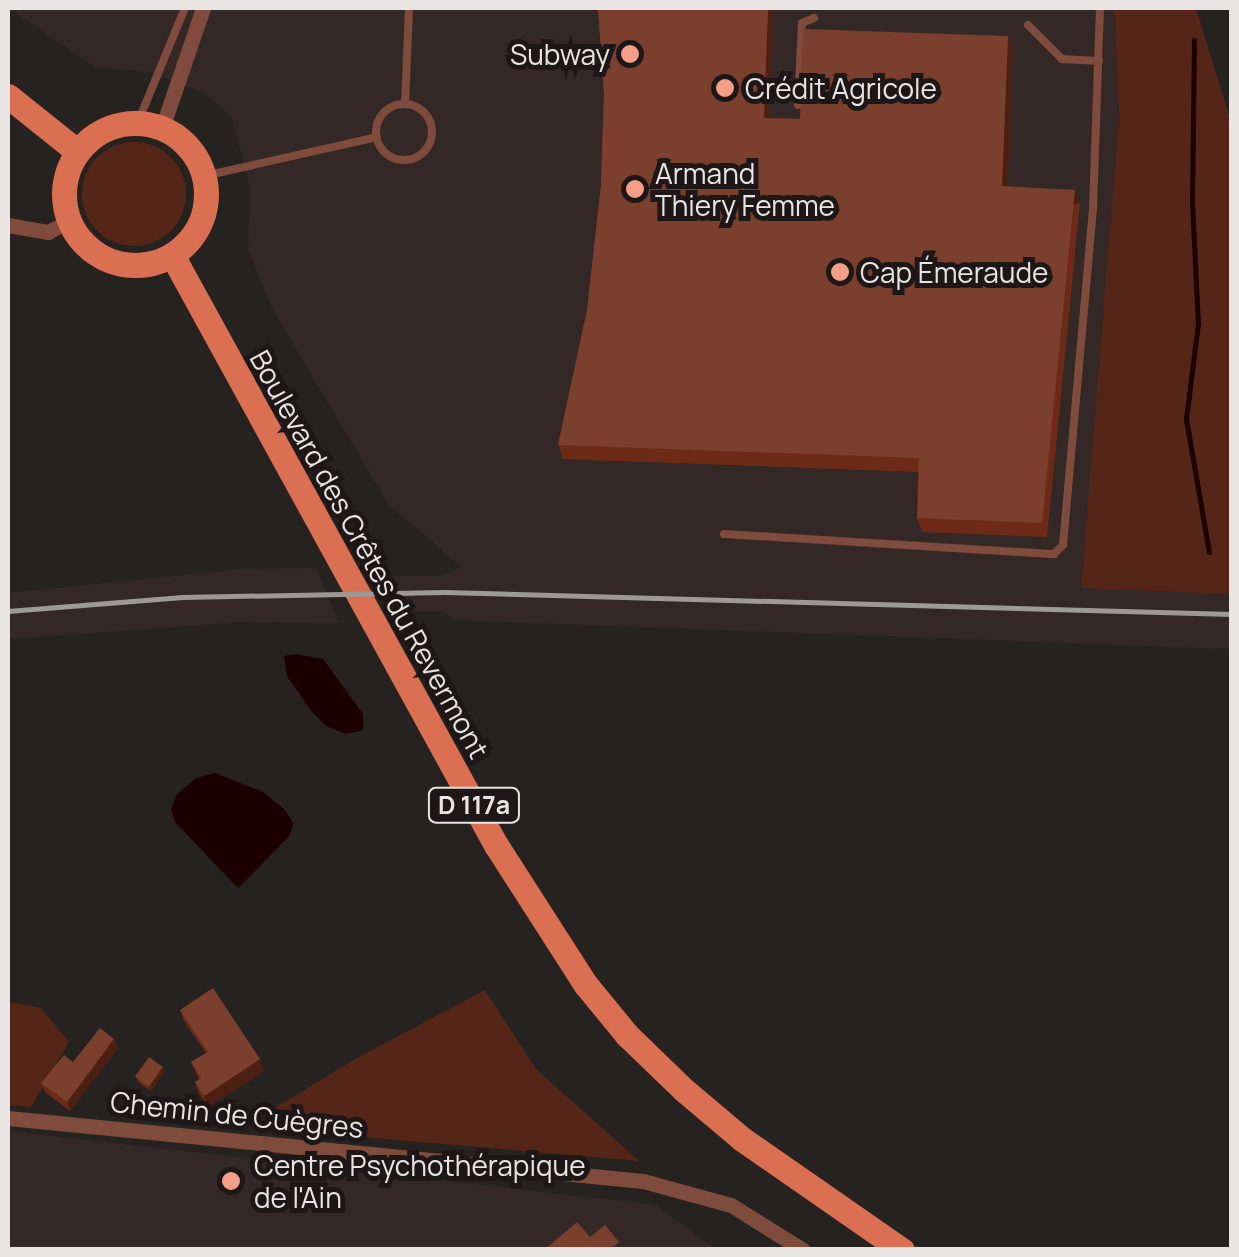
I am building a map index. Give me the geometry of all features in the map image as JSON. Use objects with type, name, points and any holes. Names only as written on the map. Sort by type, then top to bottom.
[{"type":"main road","points":[[8,96],[77,152]]},
{"type":"main road","points":[[115,125],[150,125],[180,139],[204,176],[206,199],[201,221],[189,240],[172,255],[149,264],[125,265],[102,257],[82,242],[68,221],[63,198],[66,174],[77,152],[94,135],[115,125]]},
{"type":"main road","name":"Boulevard des Crêtes du Revermont","points":[[172,255],[496,845],[586,985],[627,1035],[742,1139],[902,1250]]},
{"type":"street","points":[[150,125],[203,8]]},
{"type":"street","points":[[8,225],[26,232],[48,232],[68,221]]},
{"type":"street","name":"Chemin de Cuègres","points":[[8,1118],[642,1182],[730,1205],[803,1250]]},
{"type":"lane","points":[[150,125],[184,8]]},
{"type":"lane","points":[[405,104],[409,8]]},
{"type":"lane","points":[[724,534],[1054,554],[1063,545],[1093,208],[1100,8]]},
{"type":"lane","points":[[798,105],[802,23],[814,18]]},
{"type":"lane","points":[[1028,25],[1062,60],[1099,60]]},
{"type":"lane","points":[[405,104],[428,118],[432,131],[426,148],[403,160],[385,152],[377,137],[380,116],[405,104]]},
{"type":"lane","points":[[204,176],[377,137]]},
{"type":"shaded area","name":"Cap Émeraude","points":[[8,8],[1114,8],[1119,115],[1082,588],[1231,594],[1231,649],[456,620],[441,611],[388,611],[370,576],[441,576],[462,567],[388,504],[272,308],[248,250],[250,187],[232,118],[205,93],[149,72],[95,67]]},
{"type":"shaded area","points":[[1114,8],[1196,8],[1231,122],[1231,594],[1081,588],[1119,115]]},
{"type":"shaded area","points":[[134,142],[154,146],[171,157],[182,174],[186,194],[182,214],[171,231],[154,242],[134,246],[114,242],[97,231],[86,214],[82,194],[86,174],[97,157],[114,146]]},
{"type":"shaded area","points":[[316,568],[339,623],[241,622],[8,639],[8,593],[243,569]]},
{"type":"shaded area","points":[[284,656],[323,659],[363,714],[363,730],[346,734],[326,726],[312,712],[287,676]]},
{"type":"shaded area","points":[[215,773],[263,792],[285,810],[293,823],[290,835],[238,888],[175,822],[171,809],[177,794],[196,778]]},
{"type":"shaded area","points":[[485,990],[536,1069],[639,1161],[280,1130],[265,1114],[355,1059]]},
{"type":"shaded area","points":[[8,1002],[41,1008],[69,1042],[31,1107],[8,1105]]},
{"type":"shaded area","name":"Centre Psychothérapique de l'Ain","points":[[8,1131],[656,1205],[715,1249],[8,1250]]},
{"type":"building","points":[[598,8],[768,8],[764,118],[800,119],[803,29],[1008,36],[1002,186],[1075,190],[1042,523],[917,518],[919,458],[558,445],[587,310],[601,185],[604,94]]},
{"type":"building","points":[[213,988],[260,1059],[204,1096],[195,1082],[201,1078],[191,1062],[208,1052],[180,1010]]},
{"type":"building","points":[[100,1028],[114,1039],[67,1102],[41,1083],[64,1055],[73,1062]]},
{"type":"building","points":[[149,1057],[163,1067],[149,1086],[135,1076]]},
{"type":"building","points":[[577,1222],[590,1237],[605,1225],[619,1242],[613,1247],[615,1250],[544,1250]]},
{"type":"waterway","points":[[1194,40],[1192,202],[1198,323],[1186,419],[1209,552]]},
{"type":"railway","points":[[8,611],[182,597],[445,592],[1232,614]]},
{"type":"place","name":"Subway","points":[[630,54]]},
{"type":"place","name":"Crédit Agricole","points":[[725,88]]},
{"type":"place","name":"Armand Thiery Femme","points":[[635,189]]},
{"type":"place","name":"Cap Émeraude","points":[[840,272]]},
{"type":"place","name":"Centre Psychothérapique de l'Ain","points":[[231,1181]]}]
